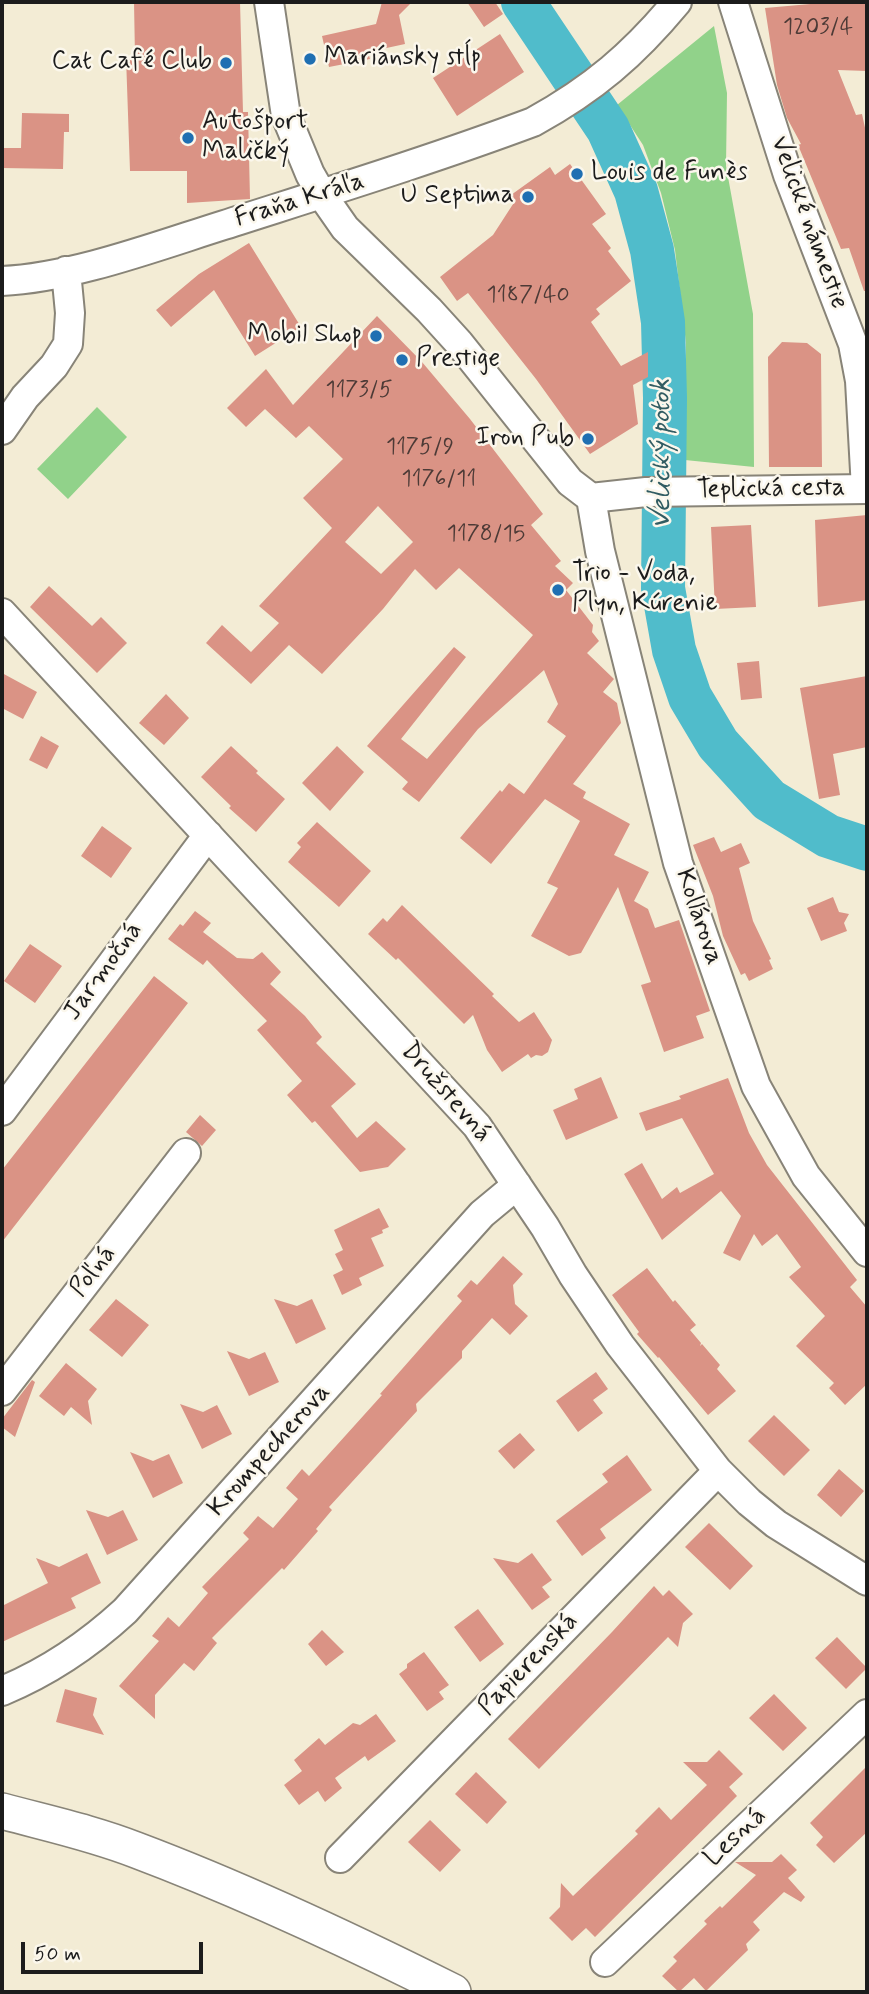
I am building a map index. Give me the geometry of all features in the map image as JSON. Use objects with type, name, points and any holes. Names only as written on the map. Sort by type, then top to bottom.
[{"type":"main road","points":[[2,1811],[134,1849],[258,1898],[333,1931],[453,1992]]},
{"type":"street","points":[[269,2],[286,116],[310,174],[322,195],[345,228],[459,343],[570,482],[591,498]]},
{"type":"street","name":"Fraňa Kráľa","points":[[2,281],[27,280],[124,256],[322,195],[533,122],[564,105],[607,75],[647,38],[677,2]]},
{"type":"street","name":"Velické námestie","points":[[733,2],[788,175],[853,344],[860,381],[866,489]]},
{"type":"street","points":[[2,430],[25,397],[54,366],[68,344],[70,313],[66,271]]},
{"type":"street","name":"Teplická cesta","points":[[591,498],[646,492],[866,489]]},
{"type":"street","name":"Kollárova","points":[[591,498],[600,551],[678,863],[756,1086],[806,1176],[867,1252]]},
{"type":"street","name":"Družstevná","points":[[2,613],[477,1126],[620,1345],[718,1471],[748,1502],[776,1524],[867,1581]]},
{"type":"street","name":"Jarmočná","points":[[2,1111],[208,835]]},
{"type":"street","name":"Poľná","points":[[2,1391],[186,1153]]},
{"type":"street","name":"Krompecherova","points":[[2,1691],[66,1658],[100,1634],[125,1611],[482,1214],[517,1185]]},
{"type":"street","name":"Papierenská","points":[[340,1858],[718,1471]]},
{"type":"street","name":"Lesná","points":[[605,1962],[867,1714]]},
{"type":"green space","points":[[714,26],[727,93],[726,166],[753,314],[754,467],[685,460],[686,343],[675,250],[661,193],[643,145],[617,105]]},
{"type":"green space","points":[[97,407],[127,437],[68,499],[37,469]]},
{"type":"building","points":[[134,2],[240,2],[243,112],[248,112],[250,199],[187,203],[187,171],[130,171],[126,57],[135,57]]},
{"type":"building","points":[[382,2],[412,2],[399,15],[405,44],[368,52],[370,59],[329,67],[322,36],[376,24]]},
{"type":"building","points":[[467,2],[495,2],[503,14],[484,27]]},
{"type":"building","points":[[865,2],[867,16],[867,71],[838,70],[856,115],[862,114],[867,137],[867,291],[864,291],[849,248],[841,249],[798,145],[801,144],[787,118],[777,85],[765,8]]},
{"type":"building","points":[[500,34],[524,72],[457,116],[433,78]]},
{"type":"building","points":[[22,113],[69,114],[69,132],[64,132],[63,169],[2,168],[2,148],[21,148]]},
{"type":"building","points":[[570,164],[606,214],[592,224],[611,248],[608,251],[631,281],[596,309],[600,314],[591,322],[621,366],[648,352],[648,377],[633,385],[638,424],[590,454],[536,379],[468,293],[457,301],[440,277],[493,235],[515,201],[511,195],[550,167],[555,175]]},
{"type":"building","points":[[249,243],[301,327],[255,356],[214,290],[171,327],[156,310],[199,274]]},
{"type":"building","points":[[377,316],[422,362],[470,419],[543,514],[531,525],[561,561],[555,566],[573,583],[566,590],[593,625],[592,632],[599,641],[587,653],[614,679],[603,692],[617,703],[621,723],[573,784],[586,792],[583,798],[630,824],[614,855],[649,872],[634,901],[648,909],[655,928],[679,920],[710,1011],[696,1016],[704,1038],[664,1052],[641,985],[651,982],[618,887],[581,953],[569,956],[531,936],[558,888],[547,883],[580,821],[545,799],[491,864],[460,838],[509,783],[524,794],[566,736],[547,722],[558,704],[544,670],[478,729],[419,802],[402,789],[408,782],[367,746],[454,647],[466,657],[401,739],[427,759],[533,635],[459,568],[436,590],[415,569],[383,609],[322,674],[289,645],[251,684],[206,643],[222,625],[251,652],[279,623],[259,606],[332,528],[303,498],[343,459],[309,426],[296,438],[265,409],[246,427],[227,408],[266,369],[293,405]],"holes":[[[378,506],[413,542],[381,574],[345,542]]]},
{"type":"building","points":[[782,342],[807,343],[821,354],[822,467],[769,467],[768,357]]},
{"type":"building","points":[[867,515],[867,600],[818,607],[815,520]]},
{"type":"building","points":[[751,525],[756,607],[715,609],[711,527]]},
{"type":"building","points":[[49,586],[92,626],[101,617],[127,643],[97,673],[30,607]]},
{"type":"building","points":[[759,661],[762,698],[741,700],[737,663]]},
{"type":"building","points":[[2,673],[37,692],[23,719],[2,708]]},
{"type":"building","points":[[867,676],[867,747],[833,754],[840,795],[819,799],[800,688]]},
{"type":"building","points":[[166,694],[189,718],[164,745],[139,723]]},
{"type":"building","points":[[41,736],[59,746],[47,769],[29,760]]},
{"type":"building","points":[[231,746],[285,799],[256,832],[229,808],[231,806],[201,777]]},
{"type":"building","points":[[337,746],[364,772],[330,811],[302,783]]},
{"type":"building","points":[[317,822],[371,871],[339,907],[288,862],[301,847],[297,843]]},
{"type":"building","points":[[102,826],[132,848],[111,878],[81,856]]},
{"type":"building","points":[[714,837],[721,852],[741,843],[750,863],[739,868],[753,921],[773,969],[749,981],[745,973],[741,975],[723,936],[713,896],[693,845]]},
{"type":"building","points":[[833,897],[839,912],[849,914],[844,923],[847,931],[821,941],[807,908]]},
{"type":"building","points":[[402,905],[494,994],[492,996],[519,1022],[534,1012],[552,1040],[548,1052],[531,1058],[528,1054],[502,1072],[487,1050],[473,1015],[464,1024],[398,958],[396,960],[368,934],[383,918],[387,922]]},
{"type":"building","points":[[195,911],[211,923],[203,932],[237,958],[253,959],[262,952],[281,972],[270,984],[305,1016],[322,1037],[316,1043],[356,1084],[331,1106],[357,1138],[376,1121],[406,1149],[388,1167],[360,1172],[315,1121],[312,1123],[287,1095],[302,1081],[257,1030],[267,1021],[207,960],[203,965],[168,939]]},
{"type":"building","points":[[30,944],[62,966],[35,1003],[4,981]]},
{"type":"building","points":[[154,976],[188,1003],[2,1242],[2,1170]]},
{"type":"building","points":[[601,1077],[618,1118],[566,1140],[553,1110],[578,1099],[574,1089]]},
{"type":"building","points":[[728,1078],[749,1133],[767,1165],[857,1280],[850,1287],[867,1307],[867,1384],[845,1405],[829,1388],[834,1383],[796,1346],[825,1316],[789,1277],[801,1267],[777,1234],[762,1246],[754,1234],[740,1261],[723,1253],[741,1216],[721,1191],[662,1240],[624,1174],[642,1163],[662,1199],[677,1187],[680,1193],[714,1174],[682,1118],[646,1131],[639,1113],[681,1099],[679,1096]]},
{"type":"building","points":[[200,1115],[216,1130],[202,1146],[186,1132]]},
{"type":"building","points":[[379,1208],[389,1227],[371,1238],[384,1266],[359,1278],[362,1285],[342,1295],[333,1275],[343,1270],[335,1254],[343,1250],[334,1230]]},
{"type":"building","points":[[503,1256],[523,1274],[513,1285],[515,1304],[528,1316],[510,1335],[492,1318],[462,1351],[462,1358],[416,1404],[417,1411],[329,1507],[332,1510],[316,1529],[318,1531],[284,1570],[282,1568],[212,1638],[217,1643],[194,1671],[184,1663],[155,1695],[155,1719],[119,1686],[159,1641],[152,1636],[168,1617],[179,1627],[208,1593],[202,1587],[249,1539],[243,1533],[258,1516],[273,1528],[298,1499],[286,1488],[302,1469],[309,1476],[462,1301],[457,1296],[471,1280],[477,1285]]},
{"type":"building","points":[[647,1268],[673,1302],[675,1300],[696,1325],[690,1330],[701,1343],[700,1346],[702,1344],[720,1365],[717,1369],[736,1391],[708,1415],[637,1334],[639,1332],[612,1295]]},
{"type":"building","points":[[116,1299],[149,1325],[122,1357],[89,1330]]},
{"type":"building","points":[[274,1299],[297,1306],[312,1299],[326,1329],[296,1344]]},
{"type":"building","points":[[227,1351],[249,1359],[265,1352],[279,1382],[249,1396]]},
{"type":"building","points":[[66,1363],[97,1389],[88,1401],[92,1425],[71,1407],[64,1416],[39,1396]]},
{"type":"building","points":[[596,1372],[608,1389],[593,1400],[603,1413],[578,1432],[556,1401]]},
{"type":"building","points":[[32,1380],[35,1382],[15,1437],[2,1427],[2,1419]]},
{"type":"building","points":[[180,1404],[203,1412],[217,1405],[232,1434],[202,1449]]},
{"type":"building","points":[[774,1415],[810,1450],[784,1476],[748,1441]]},
{"type":"building","points":[[520,1433],[535,1450],[514,1469],[498,1451]]},
{"type":"building","points":[[130,1452],[153,1461],[169,1454],[183,1483],[153,1498]]},
{"type":"building","points":[[627,1455],[652,1490],[600,1529],[606,1538],[582,1556],[556,1521],[608,1482],[602,1474]]},
{"type":"building","points":[[839,1469],[864,1491],[841,1517],[817,1495]]},
{"type":"building","points":[[86,1510],[108,1517],[123,1510],[138,1540],[107,1555]]},
{"type":"building","points":[[709,1523],[753,1566],[730,1590],[685,1547]]},
{"type":"building","points":[[87,1553],[101,1583],[71,1598],[76,1608],[2,1642],[2,1606],[48,1583],[36,1558],[59,1567]]},
{"type":"building","points":[[532,1553],[552,1580],[542,1587],[550,1597],[532,1610],[493,1558],[518,1563]]},
{"type":"building","points":[[654,1586],[663,1596],[669,1590],[693,1614],[683,1623],[678,1647],[668,1637],[539,1769],[508,1739]]},
{"type":"building","points":[[478,1609],[504,1644],[480,1662],[454,1627]]},
{"type":"building","points":[[322,1630],[344,1652],[326,1666],[308,1644]]},
{"type":"building","points":[[837,1637],[867,1668],[846,1689],[815,1658]]},
{"type":"building","points":[[424,1652],[449,1685],[439,1692],[444,1699],[427,1711],[399,1674],[407,1668],[407,1664]]},
{"type":"building","points":[[65,1689],[97,1698],[93,1715],[104,1735],[56,1722]]},
{"type":"building","points":[[774,1694],[807,1728],[783,1751],[749,1718]]},
{"type":"building","points":[[376,1714],[396,1741],[368,1761],[365,1756],[335,1778],[342,1788],[325,1802],[318,1791],[299,1805],[284,1785],[302,1771],[294,1760],[319,1738],[325,1745],[353,1723],[360,1725]]},
{"type":"building","points":[[719,1750],[743,1774],[729,1787],[737,1796],[595,1937],[586,1928],[572,1941],[549,1918],[560,1907],[561,1883],[573,1896],[638,1834],[635,1831],[659,1807],[671,1820],[707,1785],[683,1762],[707,1762]]},
{"type":"building","points":[[867,1766],[867,1832],[834,1863],[816,1845],[823,1837],[810,1823]]},
{"type":"building","points":[[476,1772],[507,1802],[487,1824],[455,1794]]},
{"type":"building","points":[[430,1820],[461,1850],[440,1872],[408,1842]]},
{"type":"building","points":[[781,1854],[797,1870],[788,1878],[805,1897],[801,1902],[784,1892],[753,1922],[760,1930],[746,1944],[748,1950],[706,1991],[694,1978],[679,1992],[662,1976],[677,1961],[673,1957],[707,1924],[704,1921],[720,1906],[722,1908],[756,1875],[735,1862],[772,1862]]},
{"type":"waterway","name":"Velický potok","points":[[523,2],[608,129],[636,191],[652,250],[663,322],[663,588],[674,650],[690,697],[718,744],[769,800],[828,836],[867,849]]},
{"type":"place","name":"Mariánsky stĺp","points":[[310,59]]},
{"type":"place","name":"Cat Café Club","points":[[226,63]]},
{"type":"place","name":"Autošport Maličký","points":[[188,138]]},
{"type":"place","name":"Louis de Funès","points":[[577,174]]},
{"type":"place","name":"U Septima","points":[[528,197]]},
{"type":"place","name":"Mobil Shop","points":[[376,336]]},
{"type":"place","name":"Prestige","points":[[402,360]]},
{"type":"place","name":"Iron Pub","points":[[588,439]]},
{"type":"place","name":"Trio - Voda, Plyn, Kúrenie","points":[[558,590]]}]
